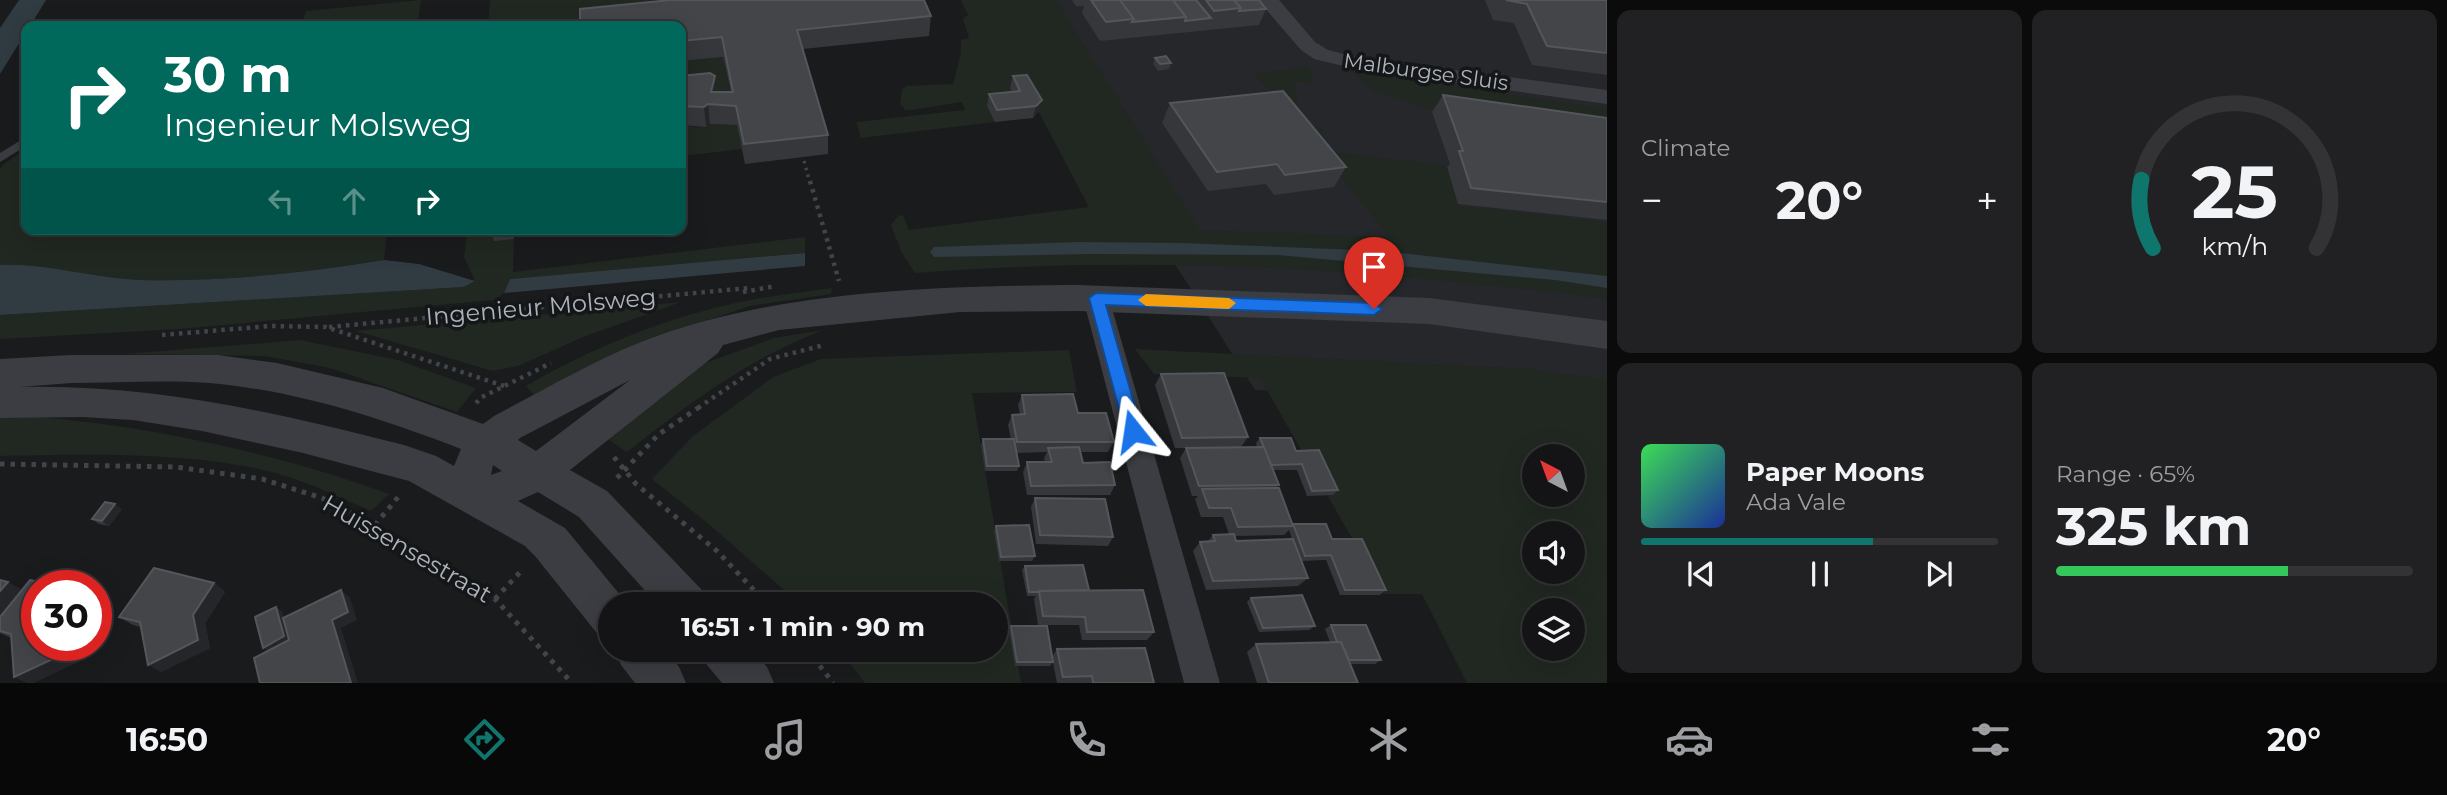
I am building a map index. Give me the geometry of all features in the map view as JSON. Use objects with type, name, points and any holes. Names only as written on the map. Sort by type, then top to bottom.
[{"type":"street","name":"Malburgse Sluis","points":[[1268,0],[1308,46],[1321,55],[1356,63],[1607,97]]},
{"type":"street","points":[[1096,298],[1202,683]]},
{"type":"street","points":[[472,495],[472,463],[487,442],[507,427],[653,352],[779,317],[960,299],[1096,298],[1429,311],[1607,335]]},
{"type":"street","points":[[472,495],[498,492],[539,471],[720,332]]},
{"type":"street","points":[[0,374],[71,369],[230,371],[277,378],[383,403],[487,442],[593,504],[675,592]]},
{"type":"street","points":[[0,403],[68,401],[133,405],[266,427],[404,462],[472,495],[550,541],[598,601]]},
{"type":"street","points":[[647,662],[663,683]]},
{"type":"street","points":[[734,662],[751,683]]},
{"type":"lane","points":[[0,158],[21,144]]},
{"type":"path","points":[[804,162],[821,219]]},
{"type":"path","name":"Ingenieur Molsweg","points":[[326,327],[757,287]]},
{"type":"path","points":[[593,504],[660,434],[770,359],[831,343]]},
{"type":"path","name":"Huissensestraat","points":[[0,464],[176,467],[262,479],[322,498],[375,525],[495,599],[572,683]]},
{"type":"path","points":[[495,599],[550,541]]},
{"type":"path","points":[[817,662],[833,683]]},
{"type":"shaded area","points":[[19,0],[46,0],[33,21],[21,21],[21,40],[0,74],[0,28]]},
{"type":"shaded area","points":[[421,0],[418,21],[303,21],[306,11]]},
{"type":"shaded area","points":[[490,0],[713,0],[623,21],[488,21]]},
{"type":"shaded area","points":[[961,0],[1056,0],[1200,230],[1390,237],[1254,73],[1308,67],[1312,71],[1313,84],[1294,81],[1300,122],[1322,128],[1326,151],[1449,166],[1459,206],[1607,222],[1607,300],[1388,276],[1252,267],[1050,266],[915,273],[902,253],[891,225],[898,216],[903,215],[909,230],[1089,207],[1025,86],[1018,102],[995,122],[861,138],[856,122],[965,110],[962,102],[911,110],[905,110],[900,103],[902,89],[907,86],[953,84],[961,53],[961,40],[969,38],[963,19],[968,15]]},
{"type":"shaded area","points":[[1007,0],[1607,0],[1607,415],[1570,405],[1255,390]]},
{"type":"shaded area","points":[[723,57],[735,112],[686,97],[686,61]]},
{"type":"shaded area","points":[[1350,70],[1607,109],[1607,137],[1430,110],[1373,90]]},
{"type":"shaded area","points":[[710,124],[737,125],[742,149],[686,155],[686,126],[704,127]]},
{"type":"shaded area","points":[[21,152],[21,235],[386,235],[384,260],[262,276],[201,280],[122,279],[35,266],[0,265],[0,169]]},
{"type":"shaded area","points":[[466,235],[514,235],[513,272],[805,237],[805,253],[510,279],[504,293],[494,300],[179,329],[0,339],[0,315],[464,287],[475,281],[464,257]]},
{"type":"shaded area","points":[[1077,242],[1383,251],[1607,276],[1607,288],[1555,280],[1278,255],[934,257],[930,252],[934,247]]},
{"type":"shaded area","points":[[805,253],[805,266],[504,293],[510,279]]},
{"type":"shaded area","points":[[384,260],[419,264],[475,281],[464,287],[0,315],[0,265],[35,266],[122,279],[201,280],[262,276]]},
{"type":"shaded area","points":[[832,288],[831,294],[750,306],[669,333],[536,397],[526,386],[605,346],[661,324],[718,307]]},
{"type":"shaded area","points":[[681,302],[583,337],[518,366],[493,371],[356,331]]},
{"type":"shaded area","points":[[823,330],[744,369],[674,416],[627,452],[603,436],[700,365],[774,338]]},
{"type":"shaded area","points":[[300,340],[398,360],[476,388],[457,412],[330,368],[265,356],[124,354]]},
{"type":"shaded area","points":[[1135,349],[1529,369],[1607,380],[1607,683],[1467,683],[1422,594],[1384,594],[1260,378],[1154,374]]},
{"type":"shaded area","points":[[1069,350],[1077,392],[972,393],[1006,592],[786,592],[710,525],[652,479],[693,436],[773,377],[821,359]]},
{"type":"shaded area","points":[[0,414],[99,424],[197,440],[294,464],[389,494],[371,511],[282,475],[250,467],[142,456],[0,456]]},
{"type":"shaded area","points":[[1008,606],[1021,683],[865,683],[848,662],[1008,662]]},
{"type":"building","points":[[671,0],[924,0],[931,16],[797,30],[828,135],[744,144],[736,106],[708,104],[704,107],[686,106],[686,75],[710,73],[715,76],[711,92],[733,92],[722,37],[686,41],[686,21],[580,21],[580,9]]},
{"type":"building","points":[[1091,0],[1120,0],[1134,19],[1106,22]]},
{"type":"building","points":[[1120,0],[1173,0],[1186,17],[1132,22],[1134,19]]},
{"type":"building","points":[[1173,0],[1196,0],[1211,18],[1185,21],[1186,17]]},
{"type":"building","points":[[1206,0],[1234,0],[1241,8],[1214,11]]},
{"type":"building","points":[[1234,0],[1259,0],[1266,9],[1239,11],[1241,8]]},
{"type":"building","points":[[1506,0],[1607,0],[1607,53],[1547,46],[1527,4]]},
{"type":"building","points":[[1166,56],[1171,63],[1160,64],[1155,58]]},
{"type":"building","points":[[1027,75],[1042,100],[1036,106],[997,110],[989,94],[1020,91],[1013,76]]},
{"type":"building","points":[[1283,91],[1346,167],[1285,175],[1277,164],[1217,172],[1170,103]]},
{"type":"building","points":[[1443,95],[1607,118],[1607,202],[1471,188],[1459,151],[1463,151]]},
{"type":"building","points":[[1224,373],[1248,437],[1182,438],[1161,374]]},
{"type":"building","points":[[1073,394],[1078,413],[1106,413],[1114,442],[1017,442],[1012,415],[1025,414],[1022,395]]},
{"type":"building","points":[[1260,438],[1291,438],[1296,451],[1319,450],[1338,490],[1312,491],[1302,464],[1271,465]]},
{"type":"building","points":[[983,439],[1014,439],[1019,466],[987,466]]},
{"type":"building","points":[[1079,447],[1083,463],[1110,462],[1115,485],[1031,486],[1027,462],[1052,462],[1048,448]]},
{"type":"building","points":[[1264,447],[1279,485],[1199,486],[1186,448]]},
{"type":"building","points":[[1279,488],[1293,526],[1238,527],[1231,508],[1209,508],[1202,489]]},
{"type":"building","points":[[1035,498],[1105,499],[1113,537],[1040,535]]},
{"type":"building","points":[[105,502],[115,504],[102,521],[92,519]]},
{"type":"building","points":[[1293,524],[1326,524],[1332,539],[1362,539],[1386,590],[1345,590],[1331,555],[1305,556]]},
{"type":"building","points":[[1029,525],[1035,556],[1001,557],[996,526]]},
{"type":"building","points":[[1234,534],[1236,541],[1293,539],[1308,578],[1213,581],[1200,542],[1215,541],[1213,535]]},
{"type":"building","points":[[1083,565],[1089,590],[1029,592],[1025,566]]},
{"type":"building","points":[[154,568],[214,583],[193,615],[198,640],[148,665],[140,622],[119,617]]},
{"type":"building","points":[[0,580],[8,582],[0,591]]},
{"type":"building","points":[[341,590],[348,612],[332,620],[351,683],[260,683],[254,658],[289,640],[283,618]]},
{"type":"building","points":[[1143,590],[1154,632],[1087,632],[1085,617],[1043,616],[1039,591]]},
{"type":"building","points":[[21,591],[21,661],[49,661],[14,677],[11,634],[0,631],[0,617]]},
{"type":"building","points":[[1302,595],[1315,626],[1263,628],[1251,598]]},
{"type":"building","points":[[276,607],[284,636],[263,648],[255,617]]},
{"type":"building","points":[[1331,625],[1366,625],[1381,660],[1349,660],[1341,642],[1337,642]]},
{"type":"building","points":[[1011,626],[1047,626],[1053,662],[1017,662]]},
{"type":"building","points":[[1341,642],[1358,683],[1269,683],[1256,644]]},
{"type":"building","points":[[1145,648],[1154,683],[1093,683],[1092,676],[1063,677],[1057,649]]},
{"type":"slow traffic","points":[[1146,300],[1229,303]]},
{"type":"route","points":[[1133,431],[1096,298],[1374,309]]}]
